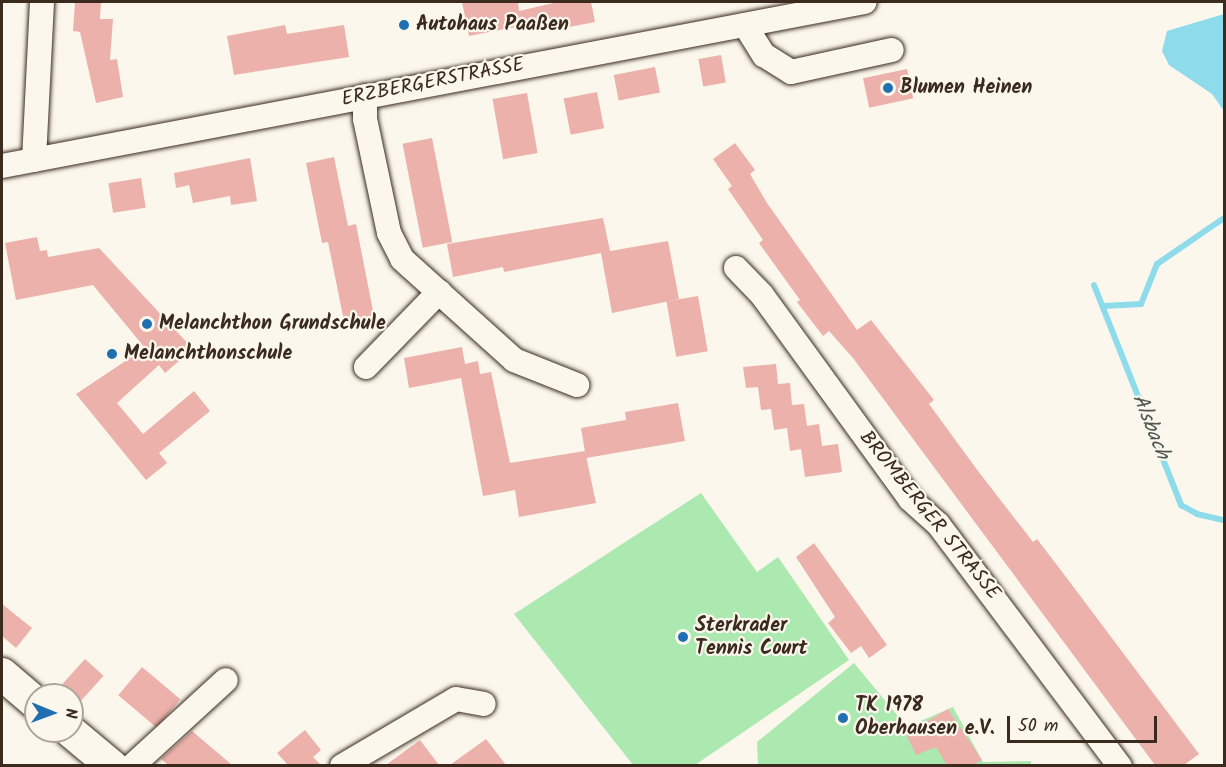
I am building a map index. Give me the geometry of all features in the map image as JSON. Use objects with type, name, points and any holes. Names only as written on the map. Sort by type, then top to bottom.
[{"type":"main road","points":[[2,674],[24,693]]},
{"type":"main road","points":[[84,742],[112,765]]},
{"type":"street","points":[[34,160],[42,2]]},
{"type":"street","name":"ERZBERGERSTRASSE","points":[[2,166],[865,2]]},
{"type":"street","points":[[745,25],[764,55],[791,72],[892,50]]},
{"type":"street","points":[[365,96],[365,119],[394,247],[439,292],[514,360],[577,385]]},
{"type":"street","name":"BROMBERGER STRASSE","points":[[736,268],[762,295],[910,499],[938,524],[1120,765]]},
{"type":"street","points":[[366,367],[439,292]]},
{"type":"street","points":[[132,765],[226,680]]},
{"type":"street","points":[[342,765],[456,699],[484,704]]},
{"type":"green space","name":"Sterkrader Tennis Court","points":[[701,493],[757,572],[778,557],[849,660],[695,765],[633,765],[514,614]]},
{"type":"green space","name":"TK 1978 Oberhausen e.V.","points":[[854,663],[907,727],[953,707],[983,762],[1031,761],[1031,765],[758,765],[757,742]]},
{"type":"water","points":[[1224,14],[1224,111],[1212,94],[1169,65],[1162,51],[1167,31]]},
{"type":"building","points":[[75,2],[101,2],[100,19],[113,19],[110,60],[117,59],[123,97],[96,103],[80,32],[73,31]]},
{"type":"building","points":[[462,2],[518,2],[519,11],[558,2],[591,2],[595,22],[548,31],[546,21],[469,36]]},
{"type":"building","points":[[285,25],[287,34],[344,25],[349,57],[234,75],[227,36]]},
{"type":"building","points":[[721,55],[726,83],[703,87],[698,59]]},
{"type":"building","points":[[655,67],[660,93],[619,101],[614,75]]},
{"type":"building","name":"Blumen Heinen","points":[[907,69],[913,98],[869,108],[863,78]]},
{"type":"building","points":[[597,92],[604,128],[571,135],[564,98]]},
{"type":"building","points":[[527,93],[538,153],[503,159],[493,99]]},
{"type":"building","points":[[432,138],[452,242],[423,248],[403,144]]},
{"type":"building","points":[[735,143],[755,170],[750,174],[767,203],[857,330],[871,320],[934,400],[929,404],[978,471],[1033,542],[1037,539],[1199,754],[1184,765],[1155,765],[853,358],[829,331],[823,336],[797,302],[800,300],[759,243],[763,240],[728,189],[732,186],[713,159]]},
{"type":"building","points":[[334,157],[348,226],[356,224],[374,316],[344,321],[328,242],[322,243],[306,163]]},
{"type":"building","points":[[250,158],[257,201],[231,205],[230,196],[193,203],[189,185],[176,188],[174,173]]},
{"type":"building","points":[[141,178],[146,208],[113,213],[108,183]]},
{"type":"building","points":[[603,218],[610,251],[668,241],[679,299],[612,313],[601,253],[504,272],[503,267],[453,277],[447,244]]},
{"type":"building","name":"Melanchthon Grundschule","points":[[37,237],[40,251],[47,250],[48,257],[99,248],[193,349],[165,373],[159,365],[117,403],[143,434],[194,391],[210,411],[159,453],[167,463],[146,480],[76,394],[145,348],[93,285],[16,300],[5,243]]},
{"type":"building","points":[[698,296],[708,351],[676,357],[666,302]]},
{"type":"building","points":[[462,347],[465,364],[478,361],[480,374],[491,372],[510,463],[585,451],[596,503],[519,517],[515,490],[483,496],[461,378],[409,388],[404,358]]},
{"type":"building","points":[[776,364],[778,384],[790,383],[792,405],[804,404],[807,426],[819,424],[822,446],[838,444],[842,472],[805,477],[801,449],[790,451],[787,428],[774,430],[771,409],[761,410],[758,387],[746,388],[743,367]]},
{"type":"building","points":[[678,403],[685,441],[586,458],[581,428],[626,420],[625,412]]},
{"type":"building","points":[[814,543],[887,645],[869,658],[861,646],[851,653],[828,623],[835,617],[796,557]]},
{"type":"building","points":[[2,604],[32,628],[16,648],[2,636]]},
{"type":"building","points":[[85,659],[104,676],[84,697],[84,683],[63,683]]},
{"type":"building","points":[[142,667],[180,699],[157,727],[118,695]]},
{"type":"building","points":[[948,709],[982,760],[973,765],[947,765],[936,747],[916,755],[906,734]]},
{"type":"building","points":[[305,730],[321,750],[313,757],[321,765],[288,765],[277,753]]},
{"type":"building","points":[[192,731],[232,765],[168,765],[161,759]]},
{"type":"building","points":[[486,739],[506,765],[450,765]]},
{"type":"building","points":[[420,740],[439,765],[386,765],[405,751]]},
{"type":"waterway","name":"Alsbach","points":[[1103,306],[1141,304],[1157,264],[1224,218]]},
{"type":"waterway","name":"Alsbach","points":[[1094,285],[1181,505],[1197,514],[1224,520]]},
{"type":"place","name":"Autohaus Paaßen","points":[[404,25]]},
{"type":"place","name":"Blumen Heinen","points":[[888,88]]},
{"type":"place","name":"Melanchthon Grundschule","points":[[147,324]]},
{"type":"place","name":"Melanchthonschule","points":[[112,354]]},
{"type":"place","name":"Sterkrader Tennis Court","points":[[683,637]]},
{"type":"place","name":"TK 1978 Oberhausen e.V.","points":[[843,718]]}]
